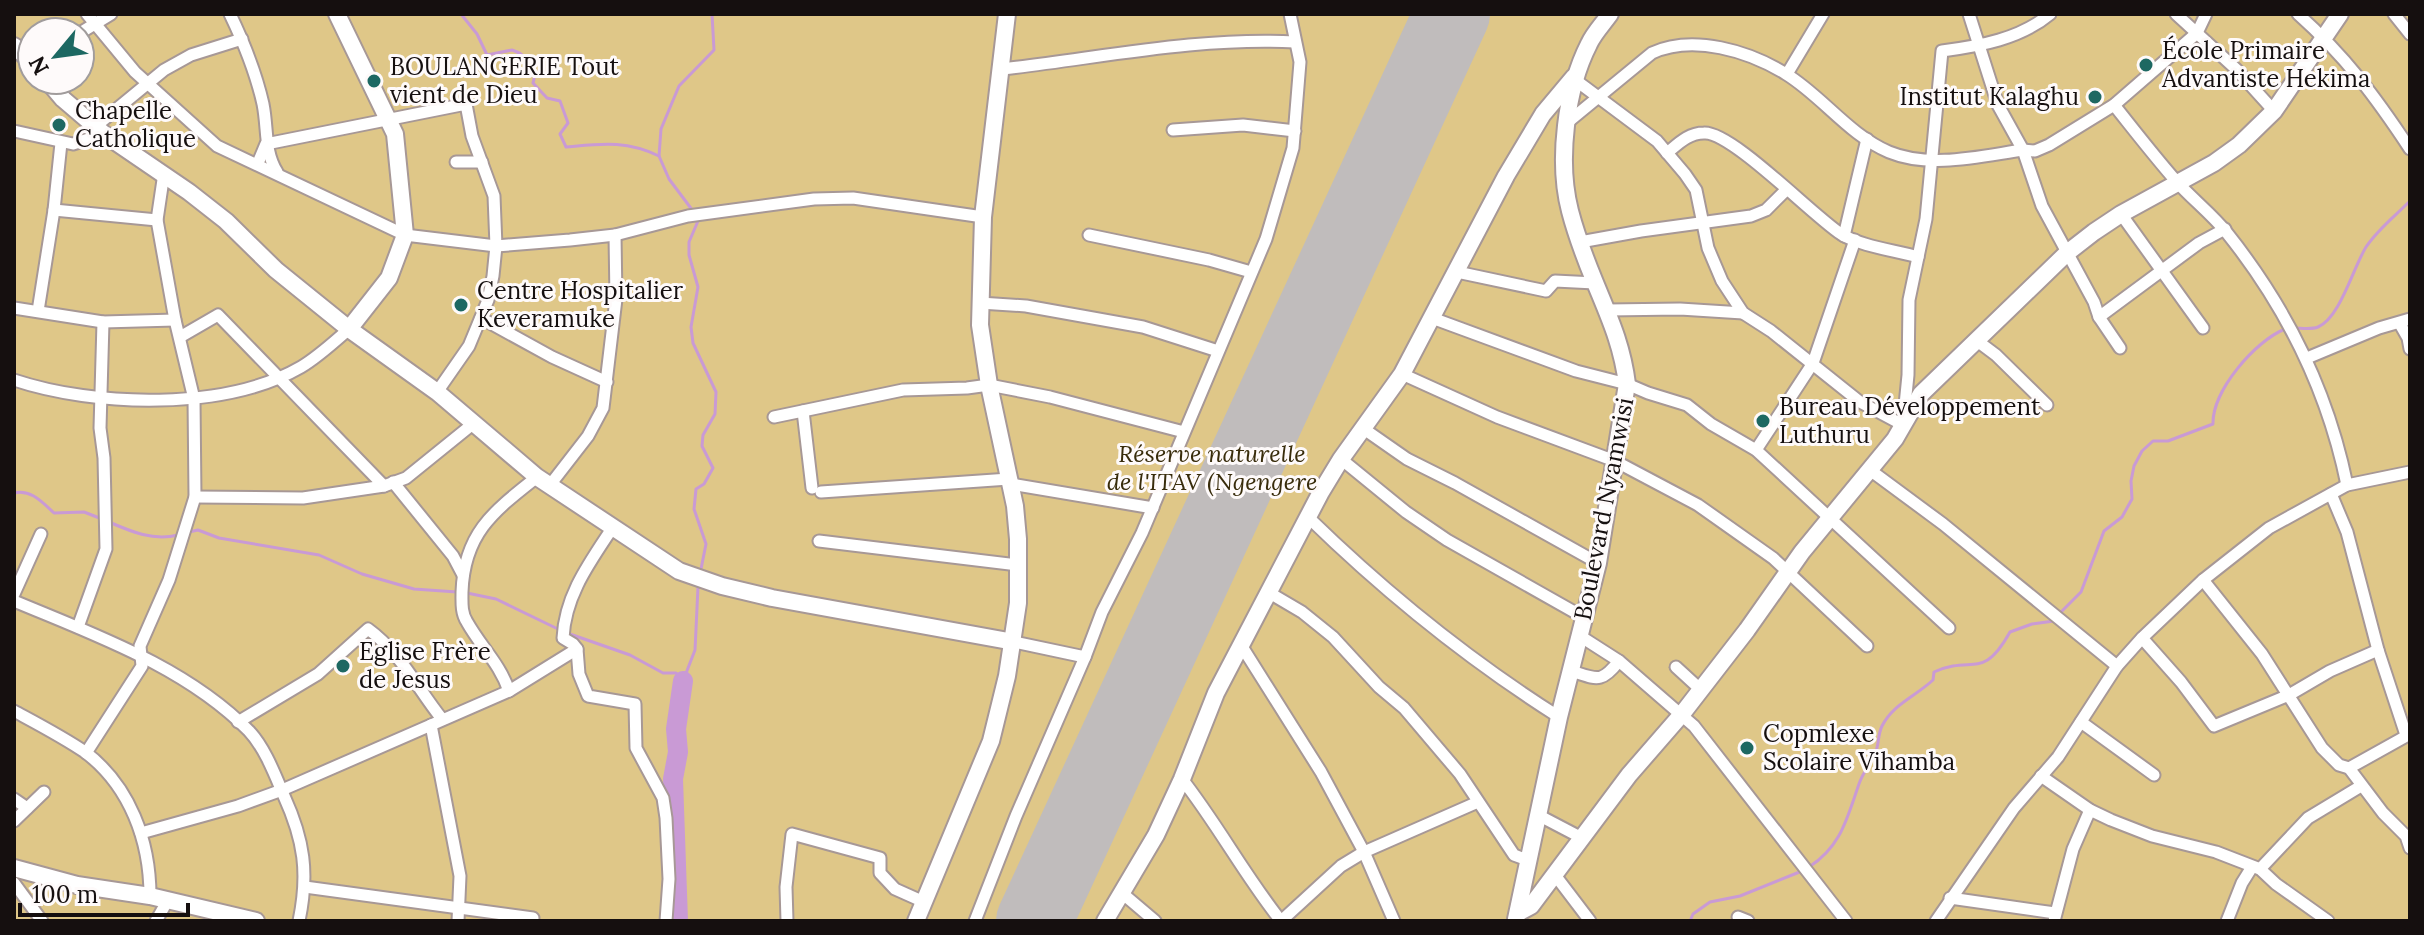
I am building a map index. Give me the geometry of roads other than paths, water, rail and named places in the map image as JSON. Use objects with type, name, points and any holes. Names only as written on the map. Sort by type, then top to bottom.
[{"type":"street","points":[[230,14],[242,39],[263,106],[266,144],[270,161],[278,173]]},
{"type":"street","points":[[14,380],[41,389],[101,399],[194,399],[281,377],[303,366],[349,329],[384,285],[396,263],[405,235],[395,134],[337,14]]},
{"type":"street","points":[[916,921],[991,741],[1014,642],[1018,603],[1018,539],[980,325],[983,217],[1007,14]]},
{"type":"street","points":[[975,921],[1102,612],[1153,508],[1266,239],[1284,182],[1295,131],[1300,62],[1290,14]]},
{"type":"street","name":"Boulevard Nyamwisi","points":[[1516,917],[1559,717],[1598,563],[1627,384],[1624,354],[1569,210],[1565,181],[1574,78],[1590,41],[1610,14]]},
{"type":"street","points":[[1787,74],[1823,14]]},
{"type":"street","points":[[1959,14],[1969,14],[1998,105],[2023,150],[2042,206],[2094,302],[2099,317],[2120,348]]},
{"type":"street","points":[[1903,425],[1908,375],[1909,300],[1926,219],[1942,51],[2023,32],[2050,14]]},
{"type":"street","points":[[2176,14],[2236,69],[2274,111]]},
{"type":"street","points":[[1568,122],[1652,53],[1667,46],[1691,44],[1751,57],[1787,74],[1867,139],[1889,152],[1930,160],[2035,151],[2114,105],[2197,33],[2206,14]]},
{"type":"street","points":[[2298,14],[2324,37],[2371,89],[2410,149]]},
{"type":"street","points":[[1516,917],[1531,906],[1629,775],[1682,714],[1830,517],[1895,439],[1921,394],[2067,253],[2121,214],[2214,163],[2239,145],[2274,111],[2340,14]]},
{"type":"street","points":[[2394,14],[2410,34]]},
{"type":"street","points":[[96,24],[146,83],[217,146],[405,235],[496,246],[615,235],[688,216],[814,199],[853,198],[983,217]]},
{"type":"street","points":[[14,131],[73,144],[100,130],[146,83],[191,55],[242,39]]},
{"type":"street","points":[[1002,69],[1197,42],[1295,42]]},
{"type":"street","points":[[1105,921],[1156,835],[1216,693],[1341,459],[1402,374],[1506,176],[1543,114],[1574,78],[1657,141],[1696,190],[1708,248],[1722,281],[1743,313],[1813,363],[1860,402],[1903,425]]},
{"type":"street","points":[[60,96],[100,130],[164,173],[226,221],[276,270],[349,329],[437,392],[543,481],[679,571],[722,586],[840,612],[1085,657]]},
{"type":"street","points":[[266,144],[466,104],[472,136],[494,196],[496,246],[491,288],[481,318],[464,355],[437,392]]},
{"type":"street","points":[[2114,105],[2178,183],[2225,229],[2274,302],[2307,358],[2339,443],[2347,485]]},
{"type":"street","points":[[1173,130],[1243,125],[1295,131]]},
{"type":"street","points":[[1667,153],[1690,135],[1707,132],[1742,151],[1814,215],[1850,238],[1918,257]]},
{"type":"street","points":[[1756,450],[1813,363],[1850,238],[1867,139]]},
{"type":"street","points":[[38,311],[61,143]]},
{"type":"street","points":[[258,163],[266,144]]},
{"type":"street","points":[[456,162],[482,162]]},
{"type":"street","points":[[86,753],[142,666],[140,646],[155,616],[195,497],[194,399],[175,320],[157,220],[164,173]]},
{"type":"street","points":[[1580,242],[1751,216],[1766,210],[1786,190]]},
{"type":"street","points":[[54,210],[157,220]]},
{"type":"street","points":[[2121,214],[2203,328]]},
{"type":"street","points":[[2099,317],[2159,270],[2225,229]]},
{"type":"street","points":[[509,691],[493,659],[464,619],[465,561],[480,528],[543,481],[588,436],[603,408],[616,299],[615,235]]},
{"type":"street","points":[[1089,235],[1251,272]]},
{"type":"street","points":[[1457,272],[1546,291],[1555,281],[1595,283]]},
{"type":"street","points":[[980,303],[1026,306],[1143,327],[1218,351]]},
{"type":"street","points":[[14,308],[103,322],[175,320]]},
{"type":"street","points":[[1608,310],[1680,309],[1743,313]]},
{"type":"street","points":[[180,337],[218,315],[388,484],[453,556],[463,576]]},
{"type":"street","points":[[481,318],[552,357],[607,382]]},
{"type":"street","points":[[1432,318],[1576,371],[1627,384],[1687,405],[1711,424],[1756,450],[1949,628]]},
{"type":"street","points":[[78,627],[106,549],[101,399],[103,322]]},
{"type":"street","points":[[2307,358],[2379,328],[2405,322],[2410,349]]},
{"type":"street","points":[[1976,340],[1996,355],[2047,405]]},
{"type":"street","points":[[1402,374],[1497,417],[1615,461],[1698,505],[1789,573],[1867,646]]},
{"type":"street","points":[[774,417],[903,390],[989,385],[1050,397],[1184,432]]},
{"type":"street","points":[[803,411],[816,490],[1010,482],[1153,508]]},
{"type":"street","points":[[195,497],[303,498],[388,484],[406,478],[474,423]]},
{"type":"street","points":[[1364,429],[1407,459],[1598,563]]},
{"type":"street","points":[[1341,459],[1406,512],[1447,540],[1585,618]]},
{"type":"street","points":[[1870,470],[1943,524],[2117,666]]},
{"type":"street","points":[[1936,921],[2014,808],[2058,757],[2117,666],[2203,580],[2269,528],[2347,485],[2410,472]]},
{"type":"street","points":[[2331,494],[2347,532],[2378,650],[2408,734],[2349,768]]},
{"type":"street","points":[[1309,518],[1404,603],[1474,660],[1559,717]]},
{"type":"street","points":[[613,527],[573,592],[563,638],[577,649],[579,674],[588,696],[635,704],[636,748],[663,798],[665,808],[669,855],[666,921]]},
{"type":"street","points":[[14,594],[41,534]]},
{"type":"street","points":[[819,541],[1018,565]]},
{"type":"street","points":[[2203,580],[2262,654],[2329,758],[2349,768],[2409,840]]},
{"type":"street","points":[[1268,592],[1302,612],[1333,637],[1379,687],[1404,708],[1460,774],[1514,855],[1530,861]]},
{"type":"street","points":[[14,601],[141,655],[190,685],[238,722],[257,742],[282,790],[304,850],[305,887],[299,921]]},
{"type":"street","points":[[238,722],[318,674],[368,629],[387,642],[436,722],[460,876],[461,908],[458,921]]},
{"type":"street","points":[[1580,636],[1619,661],[1682,714],[1729,768],[1846,921]]},
{"type":"street","points":[[2142,638],[2214,726],[2289,695],[2330,671],[2378,650]]},
{"type":"street","points":[[1241,645],[1321,772],[1364,852],[1394,921]]},
{"type":"street","points":[[141,833],[238,806],[282,790],[509,691],[577,649]]},
{"type":"street","points":[[1571,671],[1596,679],[1603,678],[1619,661]]},
{"type":"street","points":[[1676,667],[1700,689]]},
{"type":"street","points":[[14,711],[86,753],[114,781],[141,833],[148,858],[150,896]]},
{"type":"street","points":[[2081,722],[2154,775]]},
{"type":"street","points":[[2041,776],[2090,810],[2152,836],[2216,852],[2256,868],[2328,921]]},
{"type":"street","points":[[1182,779],[1281,921],[1341,866],[1364,852],[1478,802]]},
{"type":"street","points":[[2227,921],[2242,883],[2256,868],[2308,818],[2361,786]]},
{"type":"street","points":[[14,821],[44,792]]},
{"type":"street","points":[[14,799],[27,808]]},
{"type":"street","points":[[1950,898],[2055,917],[2073,849],[2090,810]]},
{"type":"street","points":[[1538,815],[1582,838]]},
{"type":"street","points":[[787,921],[786,887],[792,834],[880,858],[880,873],[895,889],[924,902]]},
{"type":"street","points":[[14,868],[77,885],[150,896],[256,921]]},
{"type":"street","points":[[1555,875],[1590,921]]},
{"type":"street","points":[[14,883],[42,921]]},
{"type":"street","points":[[305,887],[533,918]]},
{"type":"street","points":[[1122,893],[1155,921]]},
{"type":"street","points":[[156,921],[168,900]]},
{"type":"waterway","points":[[461,14],[477,34],[487,55],[512,50],[530,63],[534,72],[533,83],[547,98],[560,101],[568,123],[560,134],[566,147],[624,145],[659,156]]},
{"type":"waterway","points":[[693,211],[669,179],[659,156],[661,129],[679,86],[714,50],[712,14]]},
{"type":"waterway","points":[[2293,328],[2315,328],[2326,322],[2339,303],[2366,247],[2410,201]]},
{"type":"waterway","points":[[696,218],[698,221],[689,242],[689,255],[698,287],[691,327],[693,343],[716,392],[715,414],[703,435],[702,446],[713,468],[704,484],[696,489],[694,509],[706,544],[700,574]]},
{"type":"waterway","points":[[2060,613],[2081,592],[2104,531],[2122,517],[2132,499],[2134,466],[2142,451],[2153,441],[2168,441],[2213,424],[2220,397],[2237,369],[2261,344],[2285,329]]},
{"type":"waterway","points":[[14,493],[31,495],[54,513],[84,512],[102,519]]},
{"type":"waterway","points":[[109,522],[151,536],[178,535]]},
{"type":"waterway","points":[[189,532],[198,530],[219,538],[319,555],[362,574],[414,589],[457,592]]},
{"type":"waterway","points":[[567,633],[630,655],[663,673],[676,673],[683,681],[695,650],[698,587]]},
{"type":"waterway","points":[[467,593],[496,599],[560,630]]},
{"type":"waterway","points":[[1809,867],[1829,850],[1842,831],[1861,780],[1876,751],[1882,726],[1892,712],[1933,680],[1934,672],[1984,662],[1992,657],[2010,632],[2032,624],[2054,621]]},
{"type":"waterway","points":[[678,921],[673,779],[683,681]]},
{"type":"waterway","points":[[1690,921],[1693,914],[1710,902],[1740,896],[1802,871]]},
{"type":"place","name":"École Primaire Advantiste Hekima","points":[[2146,65]]},
{"type":"place","name":"BOULANGERIE Tout vient de Dieu","points":[[374,81]]},
{"type":"place","name":"Institut Kalaghu","points":[[2095,97]]},
{"type":"place","name":"Chapelle Catholique","points":[[59,125]]},
{"type":"place","name":"Centre Hospitalier Keveramuke","points":[[461,305]]},
{"type":"place","name":"Bureau Développement Luthuru","points":[[1763,421]]},
{"type":"place","name":"Eglise Frère de Jesus","points":[[343,666]]},
{"type":"place","name":"Copmlexe Scolaire Vihamba","points":[[1747,748]]},
{"type":"park label","name":"Réserve naturelle de l'ITAV (Ngengere","points":[[1212,468]]}]
